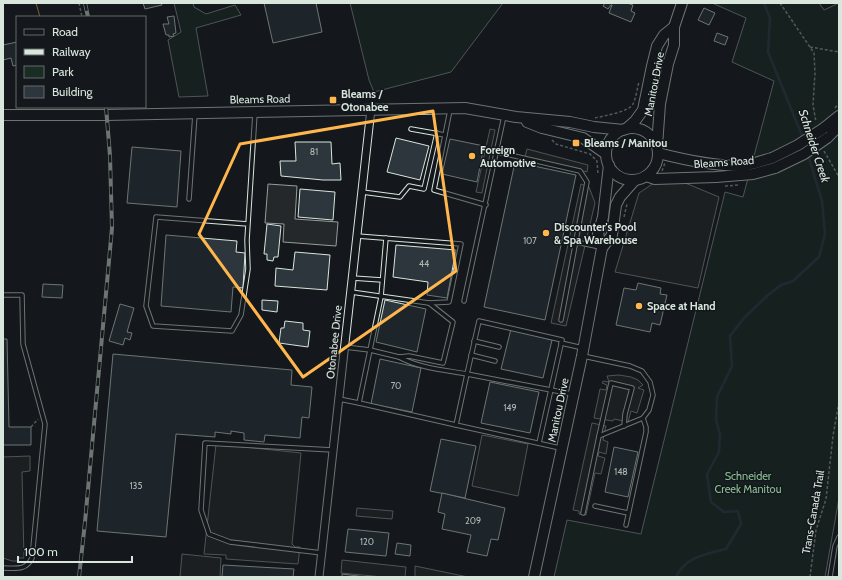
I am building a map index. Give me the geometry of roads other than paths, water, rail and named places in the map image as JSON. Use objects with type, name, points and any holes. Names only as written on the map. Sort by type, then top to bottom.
[{"type":"main road","name":"Manitou Drive","points":[[660,151],[660,104],[668,64],[674,45],[674,27],[682,3]]},
{"type":"main road","name":"Manitou Drive","points":[[624,130],[635,121],[643,110],[652,66],[658,46],[664,36],[674,27]]},
{"type":"main road","name":"Bleams Road","points":[[3,115],[465,108],[516,117],[570,122],[594,127],[624,130]]},
{"type":"main road","name":"Bleams Road","points":[[651,177],[716,177],[753,174],[775,168],[804,154],[822,131],[839,116]]},
{"type":"main road","name":"Bleams Road","points":[[516,117],[542,128],[583,138],[606,154]]},
{"type":"main road","name":"Bleams Road","points":[[660,151],[680,159],[712,164],[744,166],[772,158],[822,131],[839,126]]},
{"type":"main road","points":[[635,128],[645,131],[652,137],[660,151],[651,177],[635,180],[621,178],[614,172],[609,165],[606,154],[608,144],[614,135],[624,130],[635,128]]},
{"type":"main road","name":"Manitou Drive","points":[[534,577],[583,352],[602,248],[598,234],[603,217],[609,165]]},
{"type":"main road","name":"Manitou Drive","points":[[602,248],[612,235],[616,205],[620,197],[635,180]]},
{"type":"street","name":"Otonabee Drive","points":[[319,577],[371,109]]},
{"type":"lane","points":[[450,108],[434,190],[486,205]]},
{"type":"lane","points":[[248,224],[156,217],[146,306],[154,326],[232,331],[241,315],[248,269],[247,240],[248,224],[255,112]]},
{"type":"lane","points":[[190,199],[195,113]]},
{"type":"lane","points":[[464,300],[486,205],[504,114]]},
{"type":"lane","points":[[411,129],[445,135]]},
{"type":"lane","points":[[362,192],[400,197],[409,186],[424,189],[437,134]]},
{"type":"lane","points":[[497,152],[580,171],[587,182],[561,320]]},
{"type":"lane","points":[[351,292],[428,303],[449,302],[461,244],[357,236]]},
{"type":"lane","points":[[358,403],[381,297],[386,238]]},
{"type":"lane","points":[[576,242],[602,248]]},
{"type":"lane","points":[[352,278],[382,280]]},
{"type":"lane","points":[[3,295],[22,295],[23,344],[45,424],[32,558],[29,564],[25,567],[3,568]]},
{"type":"lane","points":[[345,347],[399,356],[409,356],[443,363],[453,322],[428,303]]},
{"type":"lane","points":[[456,424],[479,321],[562,340],[539,443]]},
{"type":"lane","points":[[474,341],[499,347]]},
{"type":"lane","points":[[561,343],[583,352],[642,371],[650,382],[653,395],[649,410],[643,418],[599,436]]},
{"type":"lane","points":[[471,355],[496,361]]},
{"type":"lane","points":[[399,356],[408,362],[574,395]]},
{"type":"lane","points":[[583,514],[611,383],[632,388],[625,414],[624,426]]},
{"type":"lane","points":[[339,399],[562,448]]},
{"type":"lane","points":[[626,525],[646,432],[643,418]]},
{"type":"lane","points":[[322,553],[230,542],[209,534],[201,510],[205,443],[334,450]]},
{"type":"lane","points":[[595,506],[628,513]]},
{"type":"lane","points":[[830,577],[835,546],[839,537]]},
{"type":"waterway","name":"Schneider Creek","points":[[764,3],[770,18],[768,52],[803,138]]},
{"type":"waterway","name":"Schneider Creek","points":[[676,577],[685,565],[697,557],[726,549],[741,524],[738,511],[724,512],[711,502],[707,474],[719,452],[720,434],[716,420],[717,397],[732,366],[730,336],[744,318],[768,295],[781,285],[793,281],[819,257],[825,234],[822,201],[808,155]]},
{"type":"railway","points":[[85,3],[88,16]]},
{"type":"railway","points":[[79,577],[112,228],[110,156],[106,108]]},
{"type":"place","name":"Bleams / Otonabee","points":[[333,100]]},
{"type":"place","name":"Bleams / Manitou","points":[[576,143]]},
{"type":"place","name":"Foreign Automotive","points":[[472,156]]},
{"type":"place","name":"Discounter's Pool & Spa Warehouse","points":[[546,233]]},
{"type":"place","name":"Space at Hand","points":[[639,306]]},
{"type":"park label","name":"Schneider Creek Manitou","points":[[748,482]]}]
